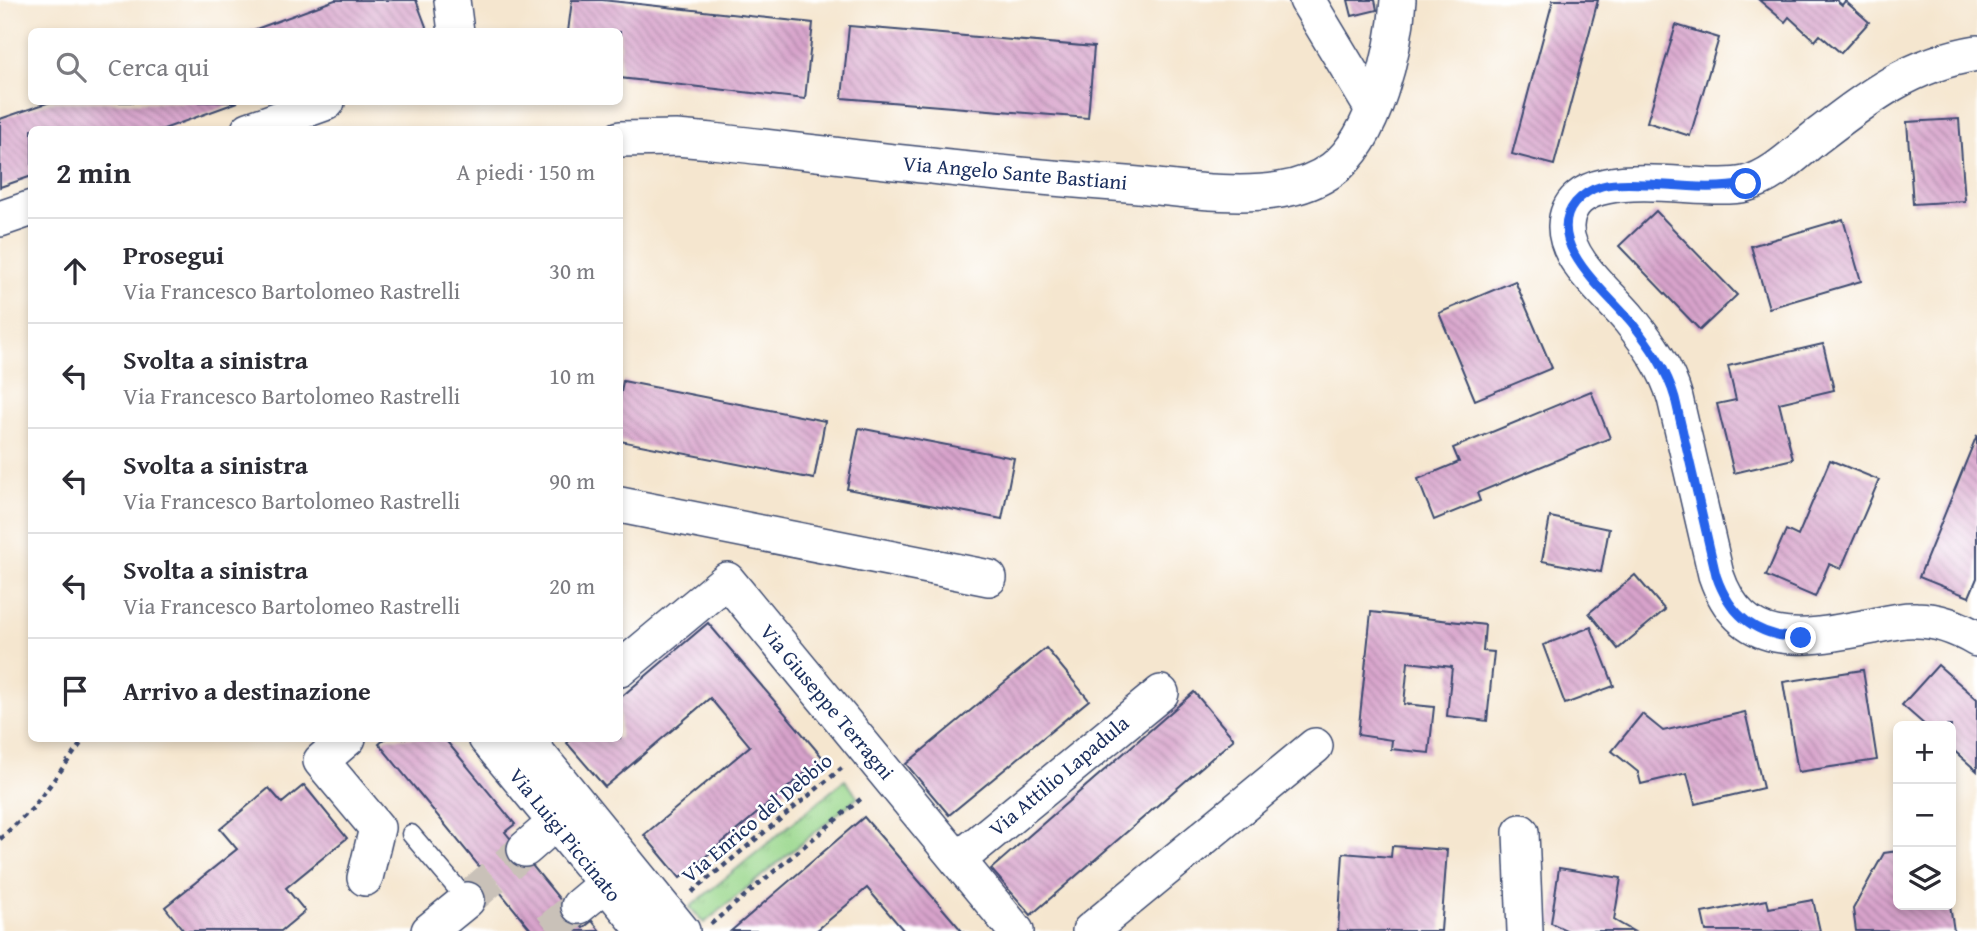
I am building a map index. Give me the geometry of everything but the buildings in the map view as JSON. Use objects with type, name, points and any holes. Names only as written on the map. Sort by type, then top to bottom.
[{"type":"street","points":[[452,0],[456,28]]},
{"type":"street","points":[[1307,0],[1372,108]]},
{"type":"street","name":"Via Angelo Sante Bastiani","points":[[623,139],[676,138],[712,141],[1021,177],[1231,192],[1264,192],[1295,187],[1322,176],[1335,167],[1359,139],[1387,69],[1398,0]]},
{"type":"street","points":[[1977,53],[1940,61],[1884,87],[1780,166],[1746,184],[1718,187],[1613,184],[1594,188],[1581,196],[1571,208],[1566,233],[1571,249],[1581,265],[1630,320],[1669,379],[1716,575],[1725,598],[1733,609],[1762,631],[1786,638],[1816,636],[1914,620],[1948,625],[1977,639]]},
{"type":"street","points":[[260,126],[319,105]]},
{"type":"street","points":[[0,219],[28,209]]},
{"type":"street","points":[[623,506],[989,578]]},
{"type":"street","points":[[623,667],[727,580],[737,528]]},
{"type":"street","name":"Via Giuseppe Terragni","points":[[727,580],[1016,931]]},
{"type":"street","name":"Via Attilio Lapadula","points":[[958,860],[1161,692]]},
{"type":"street","points":[[343,742],[321,761],[377,828],[365,878]]},
{"type":"street","name":"Via Luigi Piccinato","points":[[516,744],[555,823],[617,874]]},
{"type":"street","name":"Via Luigi Piccinato","points":[[516,744],[617,874],[665,925]]},
{"type":"street","points":[[1090,931],[1315,746]]},
{"type":"street","points":[[525,849],[555,823]]},
{"type":"street","points":[[1521,832],[1525,931]]},
{"type":"street","points":[[579,906],[617,874]]},
{"type":"street","points":[[429,931],[467,900]]},
{"type":"lane","points":[[411,834],[467,900]]},
{"type":"path","points":[[0,839],[33,808],[82,742]]},
{"type":"path","name":"Via Enrico del Debbio","points":[[665,925],[866,748]]},
{"type":"path","points":[[702,931],[888,776]]},
{"type":"green space","points":[[845,780],[858,797],[704,923],[690,907]]},
{"type":"tunnel","points":[[467,900],[525,849]]},
{"type":"tunnel","points":[[549,931],[579,906]]},
{"type":"route","points":[[1746,184],[1718,187],[1626,183],[1594,188],[1571,208],[1566,233],[1571,249],[1581,265],[1630,320],[1669,379],[1716,575],[1725,598],[1742,618],[1762,631],[1786,638],[1801,638]]}]
